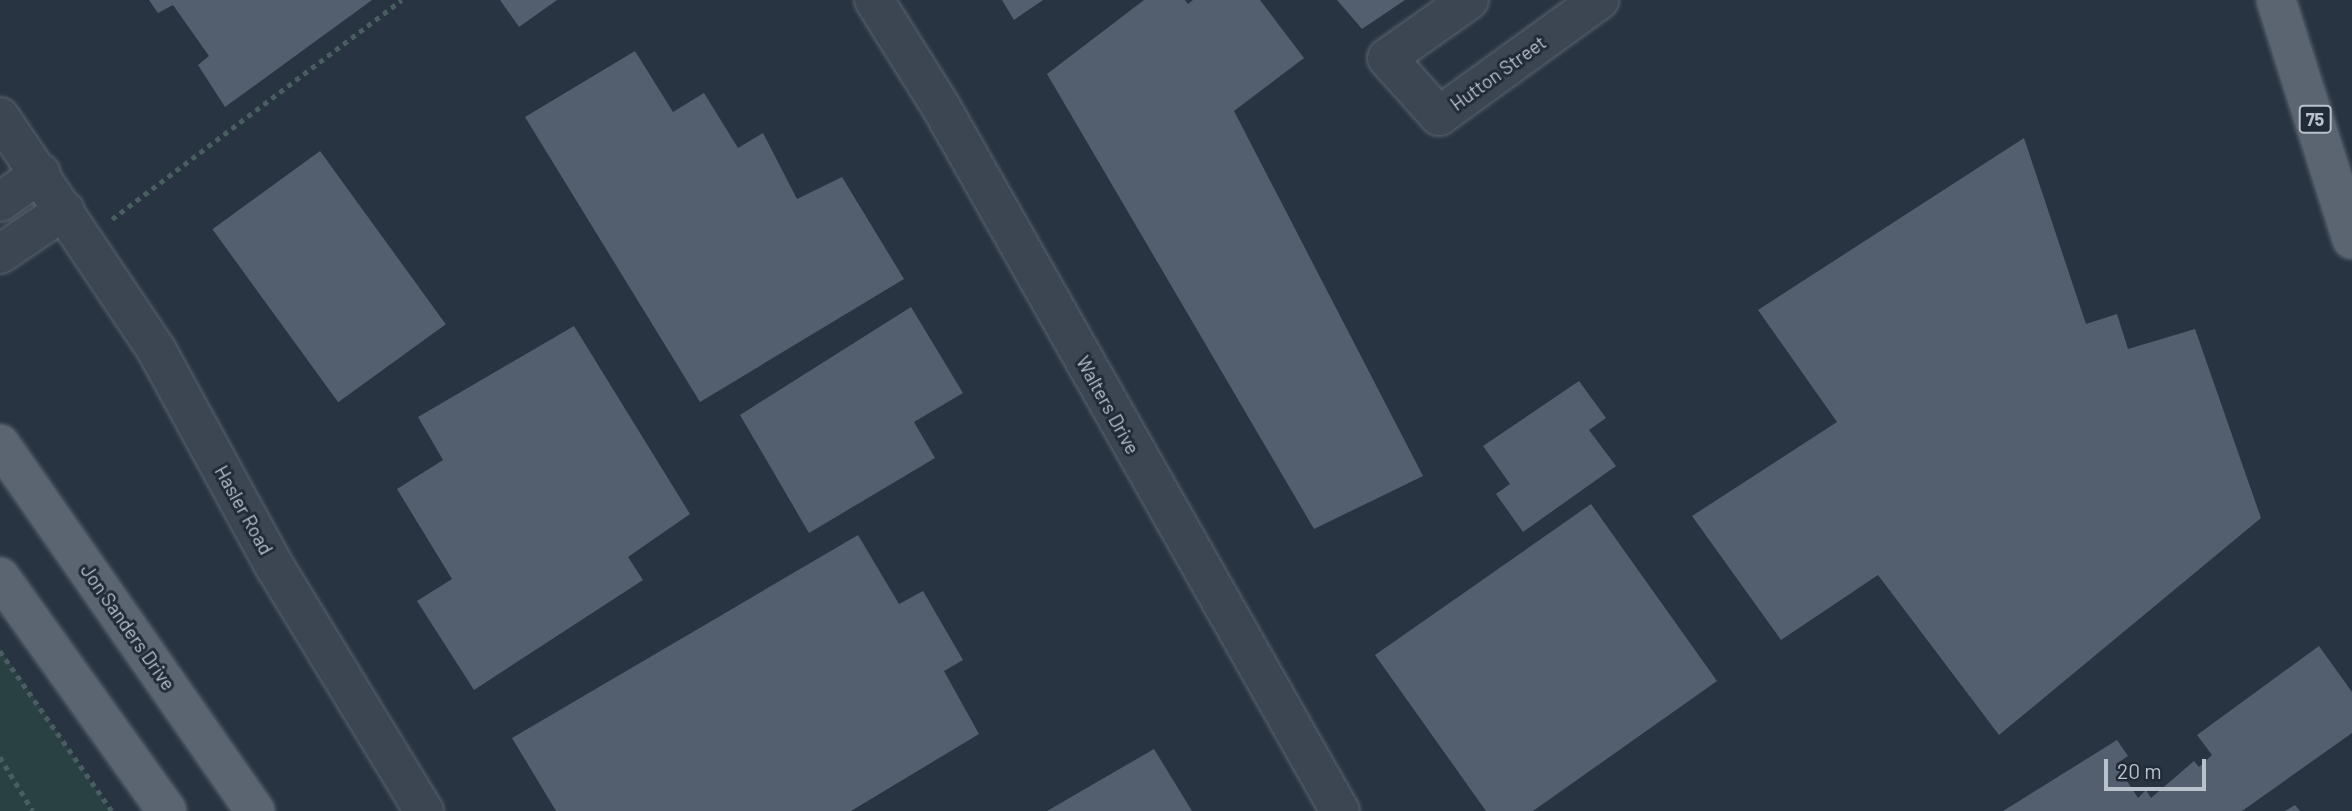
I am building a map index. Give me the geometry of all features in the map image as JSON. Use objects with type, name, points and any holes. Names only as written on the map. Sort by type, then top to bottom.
[{"type":"main road","name":"75","points":[[2276,0],[2352,239]]},
{"type":"main road","name":"Jon Sanders Drive","points":[[0,444],[255,811]]},
{"type":"main road","points":[[0,577],[167,811]]},
{"type":"street","name":"Walters Drive","points":[[874,0],[942,107],[1340,811]]},
{"type":"street","name":"Hutton Street","points":[[1469,0],[1387,58],[1438,116],[1599,0]]},
{"type":"street","name":"Hasler Road","points":[[0,117],[41,173],[157,351],[275,567],[424,811]]},
{"type":"street","points":[[0,202],[41,173]]},
{"type":"street","points":[[0,254],[74,225]]},
{"type":"path","points":[[74,225],[402,0]]},
{"type":"path","points":[[0,651],[112,811]]},
{"type":"path","points":[[0,757],[33,811]]},
{"type":"green space","points":[[0,648],[111,811],[0,811]]},
{"type":"building","points":[[149,0],[372,0],[225,107],[198,65],[209,56],[173,5],[158,13]]},
{"type":"building","points":[[500,0],[557,0],[519,27]]},
{"type":"building","points":[[1002,0],[1043,0],[1014,20]]},
{"type":"building","points":[[1144,0],[1185,0],[1188,4],[1193,0],[1260,0],[1304,58],[1234,111],[1423,476],[1314,529],[1047,74]]},
{"type":"building","points":[[1337,0],[1405,0],[1362,29]]},
{"type":"building","points":[[635,51],[673,112],[704,93],[738,148],[763,133],[797,199],[842,177],[904,279],[700,402],[525,117]]},
{"type":"building","points":[[2024,138],[2086,324],[2117,314],[2128,349],[2195,329],[2261,518],[1999,735],[1878,575],[1781,640],[1692,516],[1837,422],[1758,310]]},
{"type":"building","points":[[320,151],[446,324],[338,402],[212,229]]},
{"type":"building","points":[[911,307],[963,393],[914,422],[935,458],[809,533],[740,415]]},
{"type":"building","points":[[574,326],[690,514],[628,557],[643,580],[474,690],[417,601],[452,579],[397,489],[443,460],[418,417]]},
{"type":"building","points":[[1579,381],[1606,418],[1589,430],[1616,466],[1523,532],[1496,494],[1510,484],[1483,446]]},
{"type":"building","points":[[1591,504],[1717,681],[1533,811],[1486,811],[1375,655]]},
{"type":"building","points":[[858,535],[899,604],[923,591],[963,660],[944,671],[979,734],[851,811],[556,811],[512,738]]},
{"type":"building","points":[[2319,646],[2352,692],[2352,733],[2242,811],[2003,811],[2117,740],[2128,756],[2116,764],[2138,798],[2146,790],[2151,798],[2194,761],[2199,767],[2212,755],[2197,735]]},
{"type":"building","points":[[1154,749],[1192,811],[1047,811]]},
{"type":"building","points":[[2295,805],[2300,811],[2285,811]]}]
